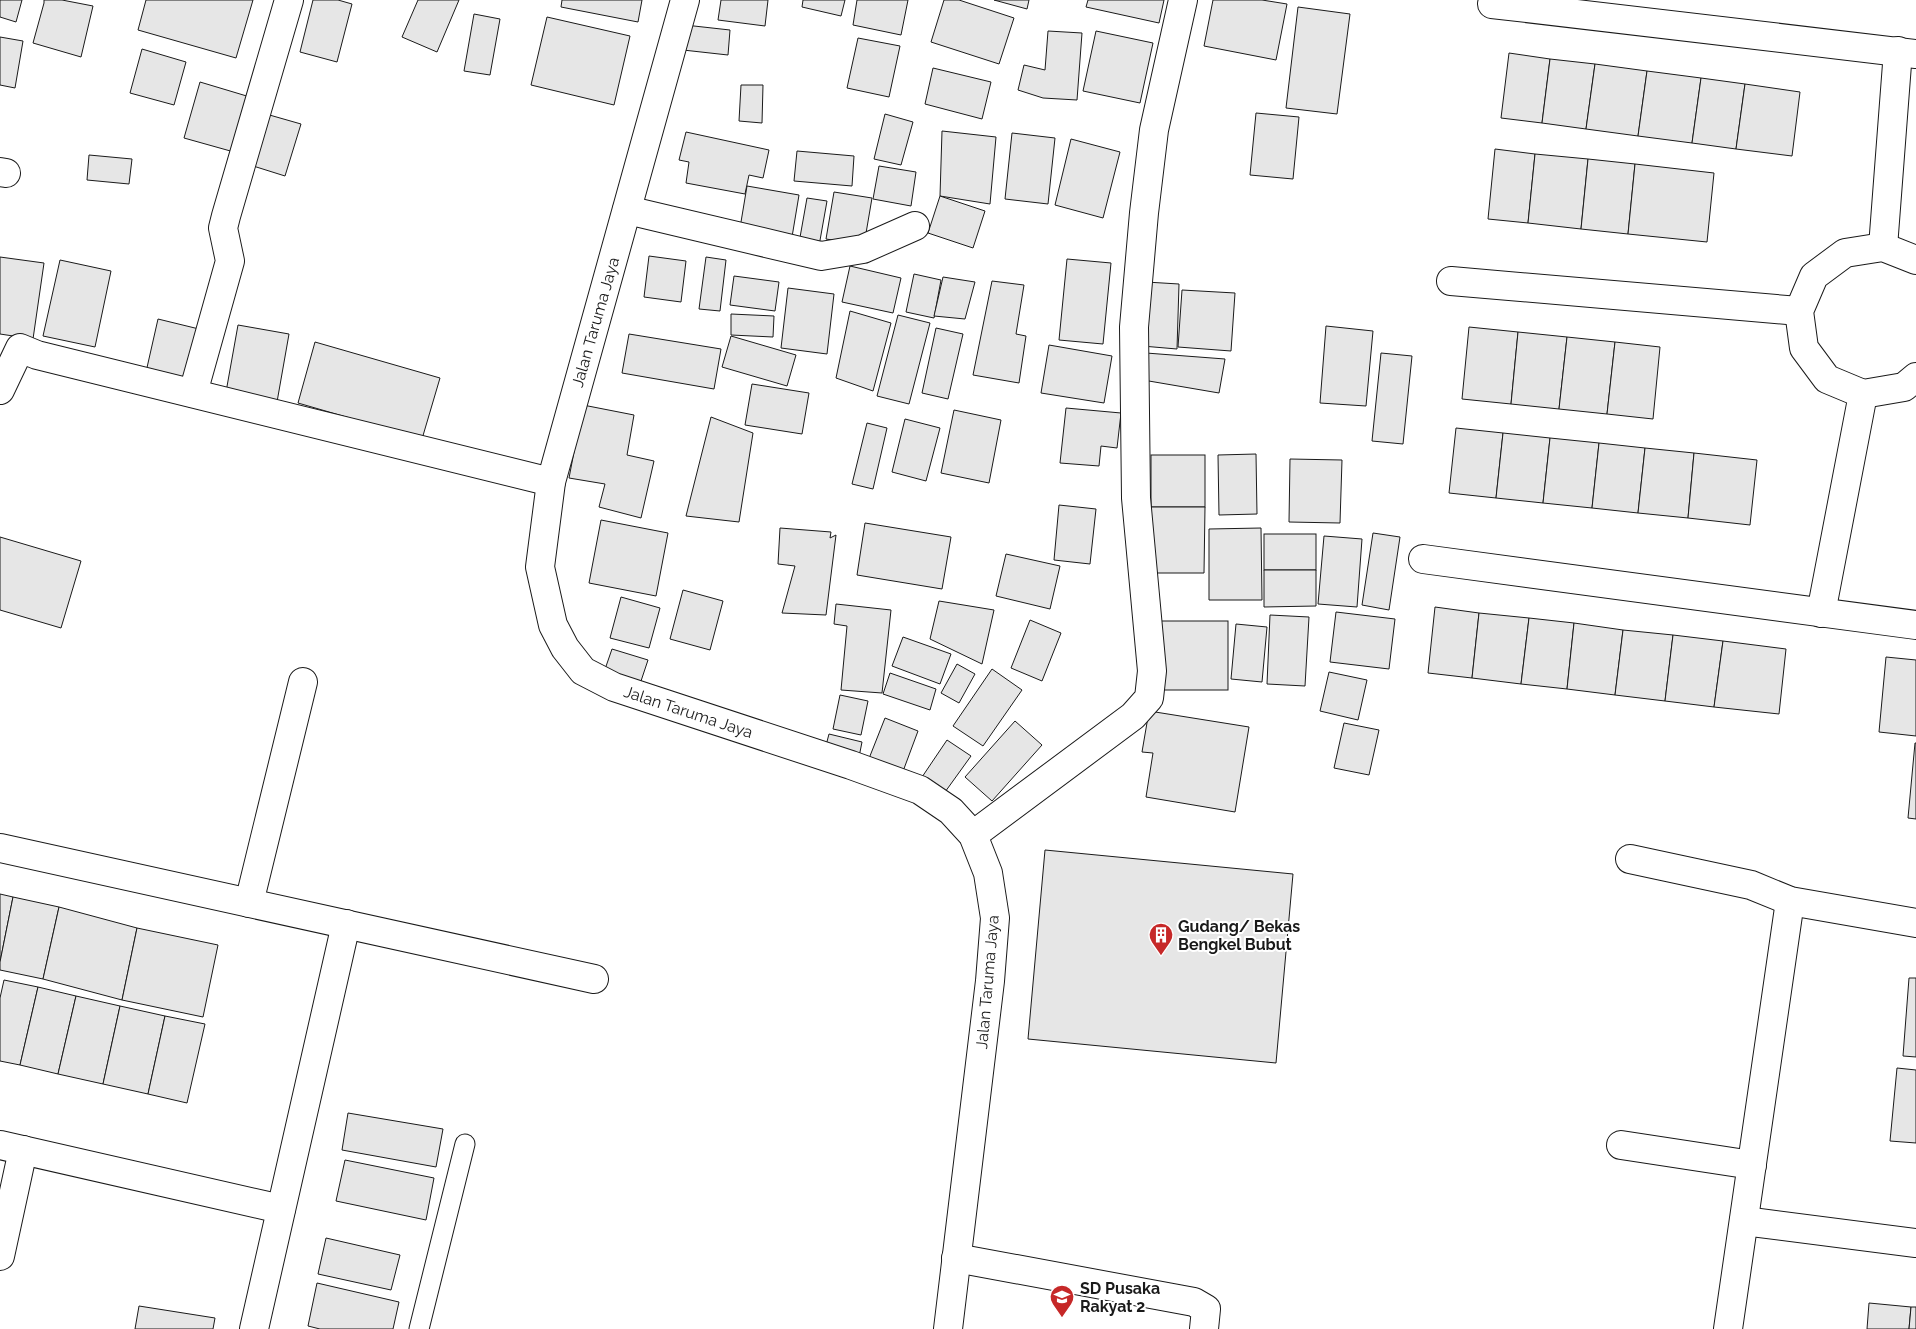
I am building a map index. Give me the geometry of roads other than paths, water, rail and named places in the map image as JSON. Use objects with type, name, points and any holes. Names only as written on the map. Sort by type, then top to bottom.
[{"type":"street","points":[[193,393],[230,261],[223,228],[289,0]]},
{"type":"street","name":"Jalan Taruma Jaya","points":[[685,0],[550,482],[540,566],[553,626],[565,648],[583,670],[614,687],[851,765],[920,790],[951,811],[973,835],[988,873],[995,918],[989,990],[948,1329]]},
{"type":"street","points":[[973,835],[1133,716],[1150,698],[1152,671],[1136,498],[1134,327],[1144,213],[1154,130],[1183,0]]},
{"type":"street","points":[[1492,4],[1907,52],[1883,247]]},
{"type":"street","points":[[626,210],[821,256],[863,249],[915,226]]},
{"type":"street","points":[[1916,260],[1883,247],[1845,252],[1814,276],[1800,311],[1804,348],[1828,379],[1863,394],[1904,387],[1916,377]]},
{"type":"street","points":[[1450,281],[1800,311]]},
{"type":"street","points":[[0,390],[10,346],[37,355],[550,482]]},
{"type":"street","points":[[1820,612],[1863,394]]},
{"type":"street","points":[[1423,559],[1916,625]]},
{"type":"street","points":[[249,903],[303,682]]},
{"type":"street","points":[[0,848],[594,979]]},
{"type":"street","points":[[1630,859],[1751,885],[1790,901],[1916,923]]},
{"type":"street","points":[[1728,1329],[1790,901]]},
{"type":"street","points":[[254,1329],[346,924]]},
{"type":"street","points":[[1621,1145],[1752,1165]]},
{"type":"street","points":[[0,1256],[12,1148],[281,1209]]},
{"type":"street","points":[[1744,1221],[1916,1243]]},
{"type":"street","points":[[956,1258],[1194,1302],[1206,1309],[1204,1329]]},
{"type":"lane","points":[[419,1329],[465,1144]]},
{"type":"place","name":"Gudang/ Bekas Bengkel Bubut","points":[[1161,956]]},
{"type":"place","name":"SD Pusaka Rakyat 2","points":[[1062,1318]]}]
